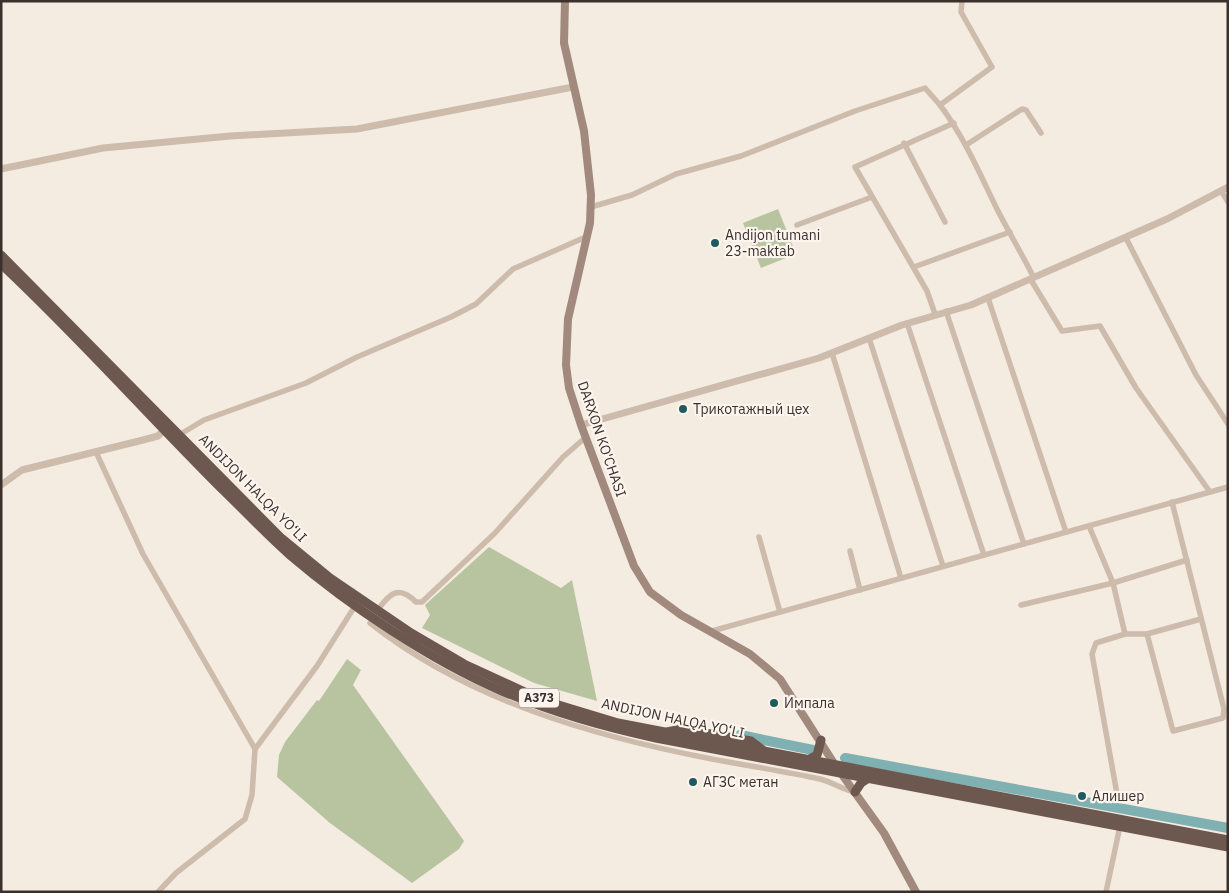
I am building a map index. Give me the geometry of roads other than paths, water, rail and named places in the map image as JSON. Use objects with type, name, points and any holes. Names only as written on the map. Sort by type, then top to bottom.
[{"type":"highway","name":"ANDIJON HALQA YO‘LI","points":[[1,255],[284,541],[421,648],[501,691],[576,718],[679,747],[764,759],[1228,846]]},
{"type":"highway","name":"ANDIJON HALQA YO‘LI","points":[[3,270],[278,544],[355,606],[373,611],[438,650],[498,681],[542,700],[618,723],[666,733],[764,759],[808,760],[1228,840]]},
{"type":"highway","points":[[370,623],[373,611]]},
{"type":"highway","points":[[808,760],[816,755],[821,740]]},
{"type":"highway","points":[[855,792],[861,782],[867,779]]},
{"type":"main road","name":"DARXON KO'CHASI","points":[[564,1],[564,43],[584,131],[591,207],[588,236],[568,318],[566,365],[569,388],[581,425],[634,566],[650,592],[682,615],[750,654],[780,679],[821,740],[835,765],[884,833],[916,892]]},
{"type":"street","points":[[940,105],[992,67],[961,12],[962,1]]},
{"type":"street","points":[[1,169],[27,162],[103,148],[230,136],[357,129],[573,87]]},
{"type":"street","points":[[591,207],[632,195],[676,174],[741,156],[855,111],[926,88],[954,123],[1032,279],[1062,331],[1100,326],[1136,388],[1210,492]]},
{"type":"street","points":[[966,145],[1022,109],[1026,110],[1041,133]]},
{"type":"street","points":[[935,314],[927,291],[914,267],[855,167],[904,143],[954,123]]},
{"type":"street","points":[[904,143],[945,222]]},
{"type":"street","points":[[581,425],[832,353],[907,323],[988,298],[1073,259],[1126,238],[1224,189],[1228,202]]},
{"type":"street","points":[[797,224],[872,197]]},
{"type":"street","points":[[914,267],[1010,232]]},
{"type":"street","points":[[179,434],[204,420],[306,383],[357,357],[451,317],[476,304],[513,269],[588,236]]},
{"type":"street","points":[[1126,238],[1196,375],[1228,424]]},
{"type":"street","points":[[988,298],[1066,532]]},
{"type":"street","points":[[946,311],[1024,544]]},
{"type":"street","points":[[907,323],[984,555]]},
{"type":"street","points":[[869,338],[942,566]]},
{"type":"street","points":[[832,353],[901,578]]},
{"type":"street","points":[[1,486],[22,470],[158,436],[164,430]]},
{"type":"street","points":[[373,611],[393,593],[407,595],[416,602],[422,602],[495,533],[563,457],[586,437]]},
{"type":"street","points":[[96,452],[144,554],[255,749]]},
{"type":"street","points":[[712,631],[1228,487]]},
{"type":"street","points":[[1147,634],[1174,731],[1223,718],[1224,709],[1172,502]]},
{"type":"street","points":[[1089,526],[1113,583],[1125,634]]},
{"type":"street","points":[[759,537],[780,612]]},
{"type":"street","points":[[850,551],[860,590]]},
{"type":"street","points":[[1021,605],[1113,583],[1187,560]]},
{"type":"street","points":[[158,892],[176,874],[245,819],[252,795],[255,749],[308,678],[355,606]]},
{"type":"street","points":[[1117,794],[1092,654],[1096,643],[1125,634],[1147,634],[1201,619]]},
{"type":"street","points":[[370,623],[404,648],[477,687],[528,710],[562,723],[679,747]]},
{"type":"street","points":[[764,759],[823,780],[844,790],[855,792]]},
{"type":"street","points":[[1106,892],[1120,826]]},
{"type":"waterway","points":[[740,735],[813,750]]},
{"type":"waterway","points":[[845,758],[1228,828]]},
{"type":"place","name":"Andijon tumani 23-maktab","points":[[715,243]]},
{"type":"place","name":"Трикотажный цех","points":[[683,409]]},
{"type":"place","name":"Импала","points":[[774,703]]},
{"type":"place","name":"АГЗС метан","points":[[693,782]]},
{"type":"place","name":"Алишер","points":[[1082,796]]}]
